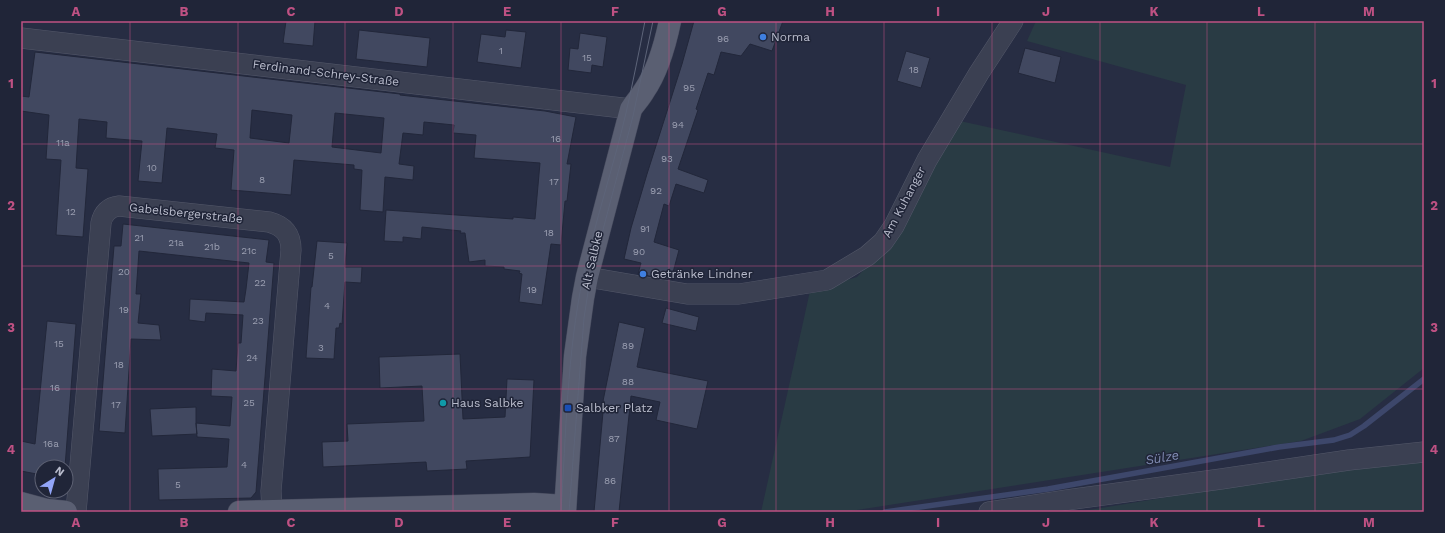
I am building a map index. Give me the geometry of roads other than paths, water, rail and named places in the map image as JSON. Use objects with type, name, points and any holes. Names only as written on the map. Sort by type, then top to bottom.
[{"type":"main road","name":"Alt Salbke","points":[[565,509],[575,356],[587,277],[631,109],[645,91],[653,74],[662,50],[670,21]]},
{"type":"main road","points":[[21,503],[66,512]]},
{"type":"main road","points":[[239,512],[534,504],[565,509]]},
{"type":"street","name":"Am Kuhanger","points":[[587,277],[687,294],[739,294],[827,280],[867,256],[883,242],[894,226],[928,160],[979,73],[1013,21]]},
{"type":"street","name":"Ferdinand-Schrey-Straße","points":[[21,38],[631,109]]},
{"type":"street","name":"Gabelsbergerstraße","points":[[76,512],[101,223],[102,217],[107,210],[114,206],[269,222],[281,227],[288,236],[291,242],[291,250],[271,491],[272,511]]},
{"type":"street","points":[[989,512],[1349,460],[1424,452]]},
{"type":"waterway","name":"Sülze","points":[[885,512],[1048,489],[1279,447],[1334,440],[1350,435],[1364,426],[1424,379]]},
{"type":"tram line","points":[[561,512],[570,365],[578,306],[583,277],[598,215],[626,113],[645,21]]},
{"type":"tram line","points":[[569,512],[584,318],[590,279],[633,116],[653,21]]},
{"type":"place","name":"Norma","points":[[763,37]]},
{"type":"place","name":"Getränke Lindner","points":[[643,274]]},
{"type":"place","name":"Haus Salbke","points":[[443,403]]},
{"type":"place","name":"Salbker Platz","points":[[568,408]]}]
